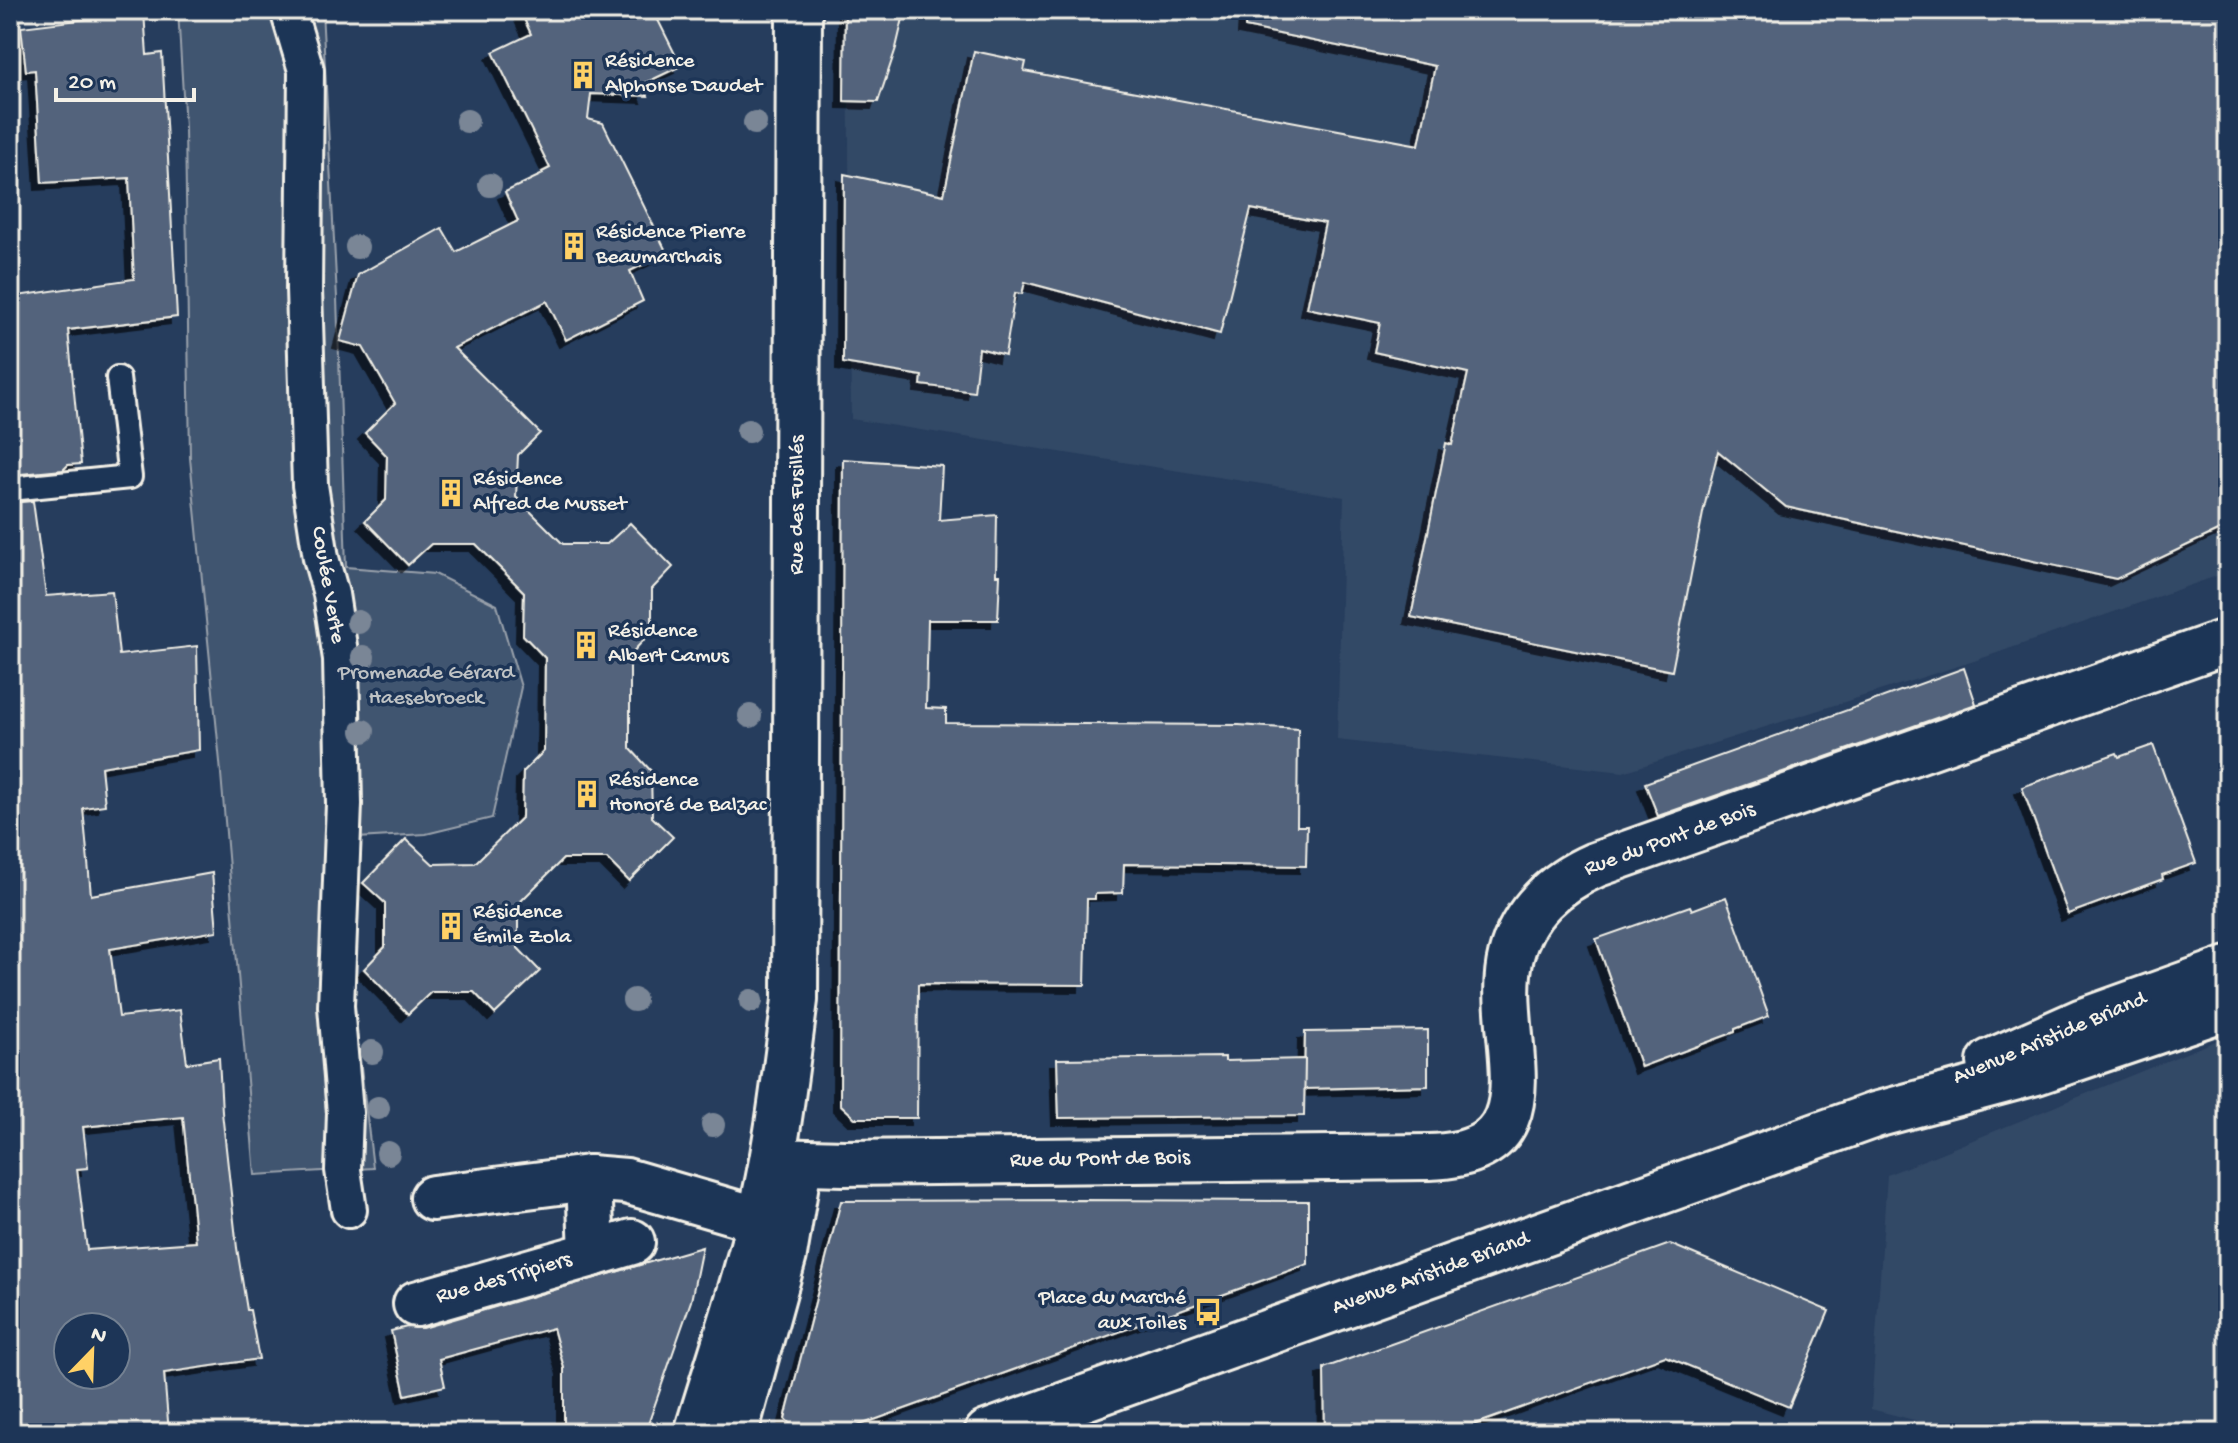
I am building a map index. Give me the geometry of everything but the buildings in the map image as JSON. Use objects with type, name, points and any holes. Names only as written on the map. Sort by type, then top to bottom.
[{"type":"street","name":"Coulée Verte","points":[[288,10],[306,70],[304,289],[310,485],[341,659],[344,804],[336,1006],[345,1113],[343,1170],[349,1210]]},
{"type":"street","name":"Rue des Fusillés","points":[[775,1224],[786,1162],[795,1000],[799,10]]},
{"type":"street","name":"Rue du Pont de Bois","points":[[786,1162],[1429,1157],[1466,1152],[1498,1134],[1506,1123],[1513,1087],[1508,990],[1512,954],[1531,914],[1559,885],[1604,862],[2228,641]]},
{"type":"street","name":"Avenue Aristide Briand","points":[[1875,1115],[2083,1021],[2228,969]]},
{"type":"street","name":"Avenue Aristide Briand","points":[[987,1433],[1875,1115],[2036,1072],[2228,1007]]},
{"type":"street","points":[[433,1198],[589,1178],[626,1181],[775,1224]]},
{"type":"street","name":"Rue des Tripiers","points":[[416,1304],[612,1248],[589,1178]]},
{"type":"street","points":[[697,1433],[741,1293],[775,1224]]},
{"type":"street","points":[[735,1433],[775,1290],[775,1224]]},
{"type":"lane","points":[[10,489],[130,477],[118,378]]},
{"type":"shaded area","points":[[848,10],[1810,10],[2228,102],[2228,572],[1974,661],[1623,772],[1337,740],[1344,497],[851,419]]},
{"type":"shaded area","points":[[2228,1036],[2228,1433],[1965,1433],[1871,1409],[1887,1175]]},
{"type":"green space","name":"Promenade Gérard Haesebroeck","points":[[178,10],[322,10],[337,298],[346,567],[435,574],[497,605],[521,687],[492,818],[426,834],[357,838],[351,983],[373,1168],[255,1175],[220,762],[190,458],[185,128]]},
{"type":"place","name":"Résidence Alphonse Daudet","points":[[583,75]]},
{"type":"place","name":"Résidence Pierre Beaumarchais","points":[[574,246]]},
{"type":"place","name":"Résidence Alfred de Musset","points":[[451,493]]},
{"type":"place","name":"Résidence Albert Camus","points":[[586,645]]},
{"type":"place","name":"Résidence Honoré de Balzac","points":[[587,794]]},
{"type":"place","name":"Résidence Émile Zola","points":[[451,926]]},
{"type":"place","name":"Place du Marché aux Toiles","points":[[1208,1312]]}]
